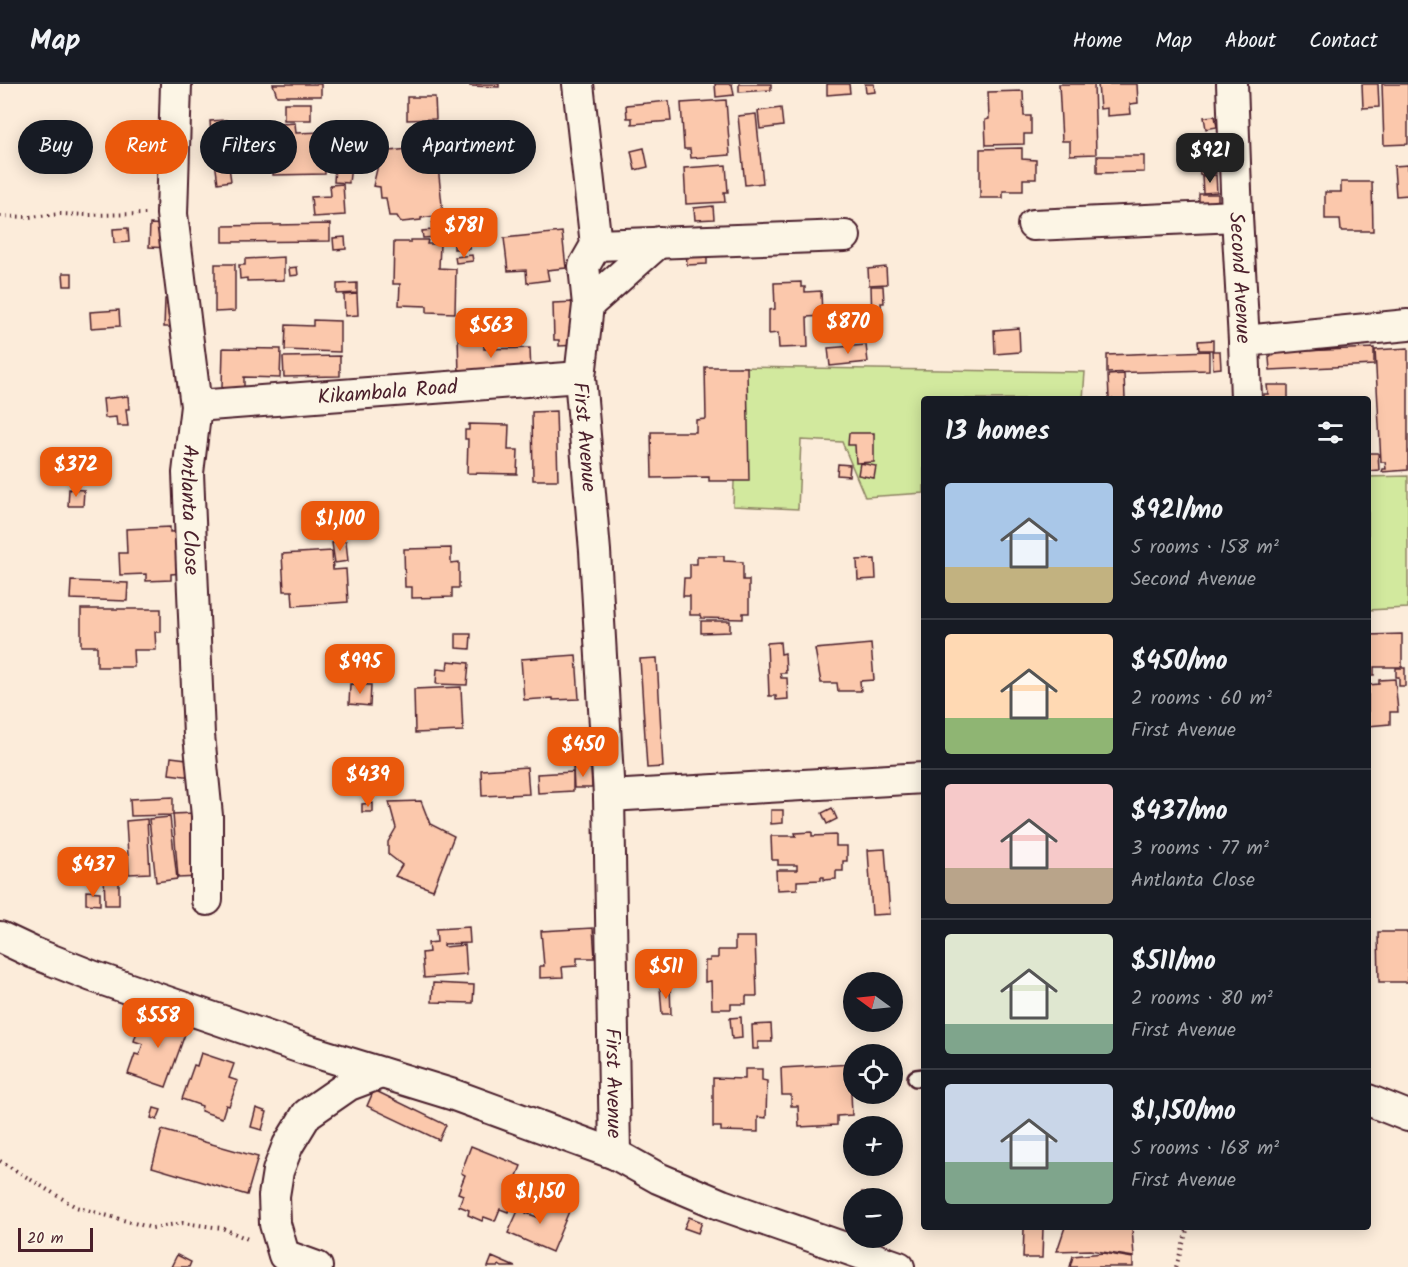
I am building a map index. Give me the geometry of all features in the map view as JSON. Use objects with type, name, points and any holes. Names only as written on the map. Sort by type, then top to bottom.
[{"type":"street","name":"Antlanta Close","points":[[176,84],[172,214],[196,406],[188,473],[199,735],[207,816],[207,900]]},
{"type":"street","name":"First Avenue","points":[[578,84],[596,245],[584,266],[588,305],[580,376],[595,551],[609,796],[615,1154]]},
{"type":"street","name":"Second Avenue","points":[[1232,84],[1246,396]]},
{"type":"street","points":[[1033,225],[1237,216]]},
{"type":"street","points":[[596,245],[845,236]]},
{"type":"street","points":[[588,305],[659,242]]},
{"type":"street","points":[[1244,341],[1408,325]]},
{"type":"street","name":"Kikambala Road","points":[[196,406],[580,376]]},
{"type":"street","points":[[609,796],[921,778]]},
{"type":"street","points":[[0,937],[33,953],[92,976],[304,1049],[454,1095],[615,1154],[658,1178],[722,1205],[898,1267]]},
{"type":"street","points":[[318,1267],[284,1255],[275,1224],[274,1196],[278,1171],[288,1145],[307,1114],[349,1084],[381,1073]]},
{"type":"street","points":[[1371,1101],[1408,1116]]},
{"type":"path","points":[[0,216],[172,214]]},
{"type":"path","points":[[0,1161],[76,1207],[152,1228],[183,1223],[222,1228],[284,1255]]},
{"type":"path","points":[[1176,1267],[1187,1230]]},
{"type":"green space","points":[[739,367],[1085,372],[1083,396],[921,396],[921,493],[865,497],[842,442],[801,440],[798,509],[733,506]]},
{"type":"green space","points":[[1408,476],[1408,608],[1371,610],[1371,477]]},
{"type":"building","points":[[273,84],[321,84],[321,96],[277,96]]},
{"type":"building","points":[[470,84],[499,84],[499,87],[470,86]]},
{"type":"building","points":[[715,84],[732,84],[734,95],[716,97]]},
{"type":"building","points":[[739,84],[771,84],[771,90],[739,92]]},
{"type":"building","points":[[827,84],[849,84],[850,93],[827,95]]},
{"type":"building","points":[[865,84],[874,84],[875,92],[866,93]]},
{"type":"building","points":[[1059,84],[1094,84],[1096,154],[1070,155],[1070,141],[1062,141]]},
{"type":"building","points":[[1098,84],[1137,84],[1138,103],[1130,104],[1131,114],[1107,116],[1107,108],[1100,109]]},
{"type":"building","points":[[1362,84],[1378,84],[1379,107],[1363,108]]},
{"type":"building","points":[[1382,84],[1408,84],[1408,144],[1384,145]]},
{"type":"building","points":[[1023,91],[1024,116],[1031,116],[1031,134],[1024,134],[1024,144],[986,145],[985,120],[989,119],[988,92]]},
{"type":"building","points":[[407,97],[435,97],[436,119],[407,120]]},
{"type":"building","points":[[726,100],[730,155],[691,158],[690,149],[684,149],[681,103]]},
{"type":"building","points":[[669,101],[671,121],[632,124],[632,118],[627,118],[626,105]]},
{"type":"building","points":[[284,103],[311,103],[311,120],[284,120]]},
{"type":"building","points":[[781,108],[783,126],[760,129],[758,111]]},
{"type":"building","points":[[756,114],[763,183],[745,185],[738,116]]},
{"type":"building","points":[[1215,116],[1217,127],[1206,129],[1204,117]]},
{"type":"building","points":[[297,133],[309,133],[309,174],[325,174],[273,175],[297,174]]},
{"type":"building","points":[[644,148],[648,167],[635,170],[631,151]]},
{"type":"building","points":[[1022,148],[1022,159],[1036,160],[1036,179],[1023,179],[1023,191],[1003,191],[1003,198],[980,198],[980,149]]},
{"type":"building","points":[[401,150],[401,174],[439,174],[443,215],[402,222],[397,216],[389,216],[386,198],[381,198],[380,187],[373,186],[376,174],[389,174],[389,151]]},
{"type":"building","points":[[1215,155],[1216,173],[1200,175],[1199,157]]},
{"type":"building","points":[[1097,156],[1144,156],[1144,172],[1097,173]]},
{"type":"building","points":[[726,165],[728,192],[724,192],[725,202],[686,204],[684,168]]},
{"type":"building","points":[[1408,165],[1408,195],[1396,196],[1394,166]]},
{"type":"building","points":[[217,174],[230,174],[231,181],[218,183]]},
{"type":"building","points":[[334,174],[350,174],[349,183],[334,182]]},
{"type":"building","points":[[1216,175],[1217,192],[1203,193],[1202,176]]},
{"type":"building","points":[[1341,182],[1372,182],[1373,231],[1341,231],[1340,219],[1325,219],[1325,192],[1341,192]]},
{"type":"building","points":[[343,184],[345,215],[313,217],[311,197],[331,196],[330,185]]},
{"type":"building","points":[[1199,194],[1218,194],[1218,203],[1199,203]]},
{"type":"building","points":[[713,206],[714,219],[695,220],[694,208]]},
{"type":"building","points":[[450,222],[451,236],[423,238],[422,231],[432,230],[432,223]]},
{"type":"building","points":[[150,224],[170,225],[169,248],[149,247]]},
{"type":"building","points":[[330,224],[330,241],[223,242],[223,226]]},
{"type":"building","points":[[128,228],[129,242],[114,243],[113,229]]},
{"type":"building","points":[[470,231],[470,249],[454,249],[454,232]]},
{"type":"building","points":[[562,232],[566,268],[547,270],[549,280],[527,283],[526,270],[508,271],[504,238]]},
{"type":"building","points":[[345,237],[346,249],[334,250],[333,238]]},
{"type":"building","points":[[411,240],[428,240],[427,244],[440,244],[439,268],[456,269],[455,313],[427,312],[427,306],[399,305],[400,284],[393,284],[394,242],[411,242]]},
{"type":"building","points":[[707,250],[707,264],[687,265],[686,251]]},
{"type":"building","points":[[472,255],[473,261],[456,263],[455,257]]},
{"type":"building","points":[[284,257],[284,280],[247,281],[247,278],[240,279],[239,265],[245,265],[245,259]]},
{"type":"building","points":[[215,264],[235,264],[235,311],[215,312]]},
{"type":"building","points":[[297,267],[298,275],[290,276],[289,268]]},
{"type":"building","points":[[886,267],[887,284],[869,285],[868,269]]},
{"type":"building","points":[[63,273],[72,273],[72,286],[64,286]]},
{"type":"building","points":[[801,282],[801,287],[805,287],[805,292],[821,291],[822,316],[807,317],[808,347],[779,348],[778,333],[769,334],[769,310],[775,309],[774,283]]},
{"type":"building","points":[[357,283],[357,293],[337,294],[337,284]]},
{"type":"building","points":[[871,286],[883,286],[882,319],[872,320]]},
{"type":"building","points":[[357,294],[358,315],[345,316],[344,295]]},
{"type":"building","points":[[165,299],[181,299],[180,327],[164,327]]},
{"type":"building","points":[[576,302],[578,345],[559,346],[559,340],[554,340],[553,303]]},
{"type":"building","points":[[119,310],[120,326],[91,328],[90,312]]},
{"type":"building","points":[[313,320],[340,321],[340,352],[285,350],[286,325],[313,326]]},
{"type":"building","points":[[1019,328],[1020,352],[995,354],[994,330]]},
{"type":"building","points":[[484,333],[484,349],[530,348],[531,375],[459,376],[458,334]]},
{"type":"building","points":[[1213,340],[1213,350],[1199,350],[1198,341]]},
{"type":"building","points":[[866,345],[868,362],[830,366],[828,348]]},
{"type":"building","points":[[223,348],[281,349],[280,378],[244,377],[244,389],[222,388]]},
{"type":"building","points":[[1374,348],[1374,365],[1270,370],[1269,358],[1278,352]]},
{"type":"building","points":[[1408,348],[1408,470],[1382,472],[1386,469],[1385,462],[1381,462],[1375,350]]},
{"type":"building","points":[[1209,351],[1209,370],[1107,373],[1107,355]]},
{"type":"building","points":[[1212,351],[1220,351],[1221,368],[1213,369]]},
{"type":"building","points":[[340,356],[340,376],[284,377],[283,357]]},
{"type":"building","points":[[705,367],[747,367],[749,481],[709,481],[709,477],[652,478],[651,432],[696,432],[696,420],[706,419]]},
{"type":"building","points":[[1124,374],[1125,396],[1109,396],[1108,375]]},
{"type":"building","points":[[1267,385],[1288,385],[1288,396],[1264,396],[1268,394]]},
{"type":"building","points":[[128,396],[129,409],[126,409],[128,426],[117,426],[116,417],[105,418],[103,399]]},
{"type":"building","points":[[556,411],[558,480],[533,480],[532,412]]},
{"type":"building","points":[[469,424],[509,425],[508,450],[518,450],[517,474],[467,473],[468,439],[465,439],[465,430],[469,430]]},
{"type":"building","points":[[849,433],[874,433],[874,462],[856,463],[855,445],[848,445]]},
{"type":"building","points":[[1371,453],[1378,453],[1379,470],[1371,471]]},
{"type":"building","points":[[860,463],[876,466],[874,478],[858,475]]},
{"type":"building","points":[[838,464],[850,465],[849,476],[837,475]]},
{"type":"building","points":[[69,489],[84,490],[83,506],[68,506]]},
{"type":"building","points":[[170,527],[170,532],[186,531],[183,573],[171,574],[171,580],[146,581],[146,574],[120,575],[119,553],[127,553],[126,529]]},
{"type":"building","points":[[346,541],[348,561],[335,563],[332,543]]},
{"type":"building","points":[[451,548],[451,563],[459,562],[459,588],[452,588],[452,597],[412,598],[412,587],[405,587],[404,549]]},
{"type":"building","points":[[332,551],[333,570],[346,569],[348,602],[293,606],[292,591],[284,591],[282,554]]},
{"type":"building","points":[[697,556],[724,556],[724,561],[743,562],[743,580],[749,580],[749,613],[743,613],[743,619],[701,618],[700,615],[690,615],[690,596],[683,596],[684,578],[690,578],[690,564],[697,564]]},
{"type":"building","points":[[875,559],[876,579],[858,580],[857,560]]},
{"type":"building","points":[[71,581],[128,583],[127,601],[70,599]]},
{"type":"building","points":[[81,609],[161,609],[161,632],[155,632],[156,650],[133,650],[134,667],[97,667],[97,646],[81,646]]},
{"type":"building","points":[[701,621],[730,621],[730,632],[701,633]]},
{"type":"building","points":[[456,634],[471,634],[470,649],[456,648]]},
{"type":"building","points":[[1402,634],[1402,667],[1374,667],[1374,675],[1371,675],[1371,635]]},
{"type":"building","points":[[780,642],[781,654],[785,653],[786,673],[780,673],[781,678],[787,678],[788,699],[776,700],[776,696],[769,696],[767,643]]},
{"type":"building","points":[[871,644],[874,680],[860,681],[861,691],[838,691],[837,683],[821,683],[815,649]]},
{"type":"building","points":[[576,655],[579,699],[524,700],[521,659]]},
{"type":"building","points":[[657,658],[663,767],[647,768],[640,659]]},
{"type":"building","points":[[448,661],[469,663],[467,685],[436,684],[437,669],[447,670]]},
{"type":"building","points":[[1396,668],[1405,668],[1405,686],[1399,686]]},
{"type":"building","points":[[1395,679],[1398,712],[1390,712],[1390,724],[1371,726],[1371,685],[1379,684],[1379,680]]},
{"type":"building","points":[[350,684],[371,685],[370,706],[349,704]]},
{"type":"building","points":[[461,687],[463,731],[415,733],[414,689]]},
{"type":"building","points":[[171,757],[195,760],[193,777],[169,774]]},
{"type":"building","points":[[527,767],[529,794],[482,796],[481,770]]},
{"type":"building","points":[[573,768],[591,768],[592,788],[574,788]]},
{"type":"building","points":[[573,772],[573,791],[538,793],[537,774]]},
{"type":"building","points":[[173,797],[173,815],[131,816],[130,799]]},
{"type":"building","points":[[421,801],[430,824],[454,836],[433,890],[395,876],[402,865],[388,854],[388,842],[396,828],[389,802]]},
{"type":"building","points":[[373,803],[373,812],[362,812],[362,804]]},
{"type":"building","points":[[832,808],[837,819],[827,824],[822,813]]},
{"type":"building","points":[[771,810],[783,810],[783,823],[771,824]]},
{"type":"building","points":[[194,813],[199,877],[178,878],[173,814]]},
{"type":"building","points":[[170,817],[177,879],[156,882],[149,819]]},
{"type":"building","points":[[147,819],[150,873],[129,874],[126,821]]},
{"type":"building","points":[[812,832],[812,836],[836,835],[836,846],[847,846],[847,861],[843,861],[843,871],[836,871],[836,879],[824,880],[824,877],[821,877],[821,880],[797,881],[797,889],[777,890],[776,870],[797,870],[797,865],[778,865],[778,860],[772,860],[771,836],[796,836],[795,833]]},
{"type":"building","points":[[885,849],[890,914],[872,915],[868,850]]},
{"type":"building","points":[[104,875],[119,875],[119,905],[105,905]]},
{"type":"building","points":[[86,891],[100,892],[100,905],[86,904]]},
{"type":"building","points":[[469,927],[470,943],[444,944],[444,947],[465,945],[467,975],[424,978],[422,953],[429,952],[428,943],[437,942],[436,929]]},
{"type":"building","points":[[593,928],[595,958],[577,958],[577,966],[562,967],[563,977],[540,978],[540,966],[544,966],[541,931]]},
{"type":"building","points":[[1378,932],[1408,932],[1408,982],[1379,982]]},
{"type":"building","points":[[735,937],[755,937],[757,996],[746,996],[746,1004],[731,1004],[731,1009],[712,1009],[711,981],[705,982],[705,961],[718,958],[718,950],[735,950]]},
{"type":"building","points":[[433,983],[474,985],[473,1003],[432,1002]]},
{"type":"building","points":[[660,987],[670,987],[671,1014],[662,1014]]},
{"type":"building","points":[[154,1011],[189,1023],[166,1087],[128,1074],[135,1054],[139,1055],[143,1044],[134,1041],[138,1028],[147,1031]]},
{"type":"building","points":[[741,1017],[742,1038],[732,1039],[730,1018]]},
{"type":"building","points":[[771,1024],[772,1042],[758,1042],[758,1049],[753,1049],[752,1025]]},
{"type":"building","points":[[201,1053],[234,1064],[229,1078],[238,1081],[222,1118],[201,1111],[202,1106],[182,1099],[194,1065],[197,1066]]},
{"type":"building","points":[[843,1065],[843,1104],[852,1104],[852,1115],[837,1116],[837,1125],[799,1127],[798,1106],[791,1106],[791,1095],[782,1095],[781,1068]]},
{"type":"building","points":[[745,1069],[762,1069],[762,1080],[767,1081],[766,1118],[758,1117],[758,1132],[721,1131],[721,1127],[713,1127],[713,1078],[745,1079]]},
{"type":"building","points":[[374,1090],[446,1125],[439,1140],[367,1106]]},
{"type":"building","points":[[154,1108],[161,1110],[157,1120],[151,1118]]},
{"type":"building","points":[[256,1108],[267,1112],[262,1130],[251,1127]]},
{"type":"building","points":[[162,1130],[258,1157],[247,1195],[152,1167]]},
{"type":"building","points":[[471,1146],[521,1166],[515,1181],[519,1183],[508,1212],[500,1209],[495,1221],[484,1217],[482,1221],[468,1215],[469,1210],[459,1206],[463,1195],[458,1193],[465,1175],[461,1173]]},
{"type":"building","points":[[548,1200],[570,1209],[552,1252],[508,1233],[522,1202],[529,1205],[526,1213],[540,1218]]},
{"type":"building","points":[[689,1217],[702,1222],[698,1233],[684,1228]]},
{"type":"building","points":[[1024,1230],[1043,1230],[1042,1258],[1023,1258]]},
{"type":"building","points":[[1064,1230],[1132,1230],[1134,1257],[1090,1250],[1057,1251]]},
{"type":"building","points":[[1103,1253],[1133,1258],[1133,1267],[1070,1267],[1073,1256]]},
{"type":"building","points":[[177,1255],[191,1262],[189,1267],[171,1267]]},
{"type":"building","points":[[492,1257],[515,1267],[499,1265],[488,1267]]}]
